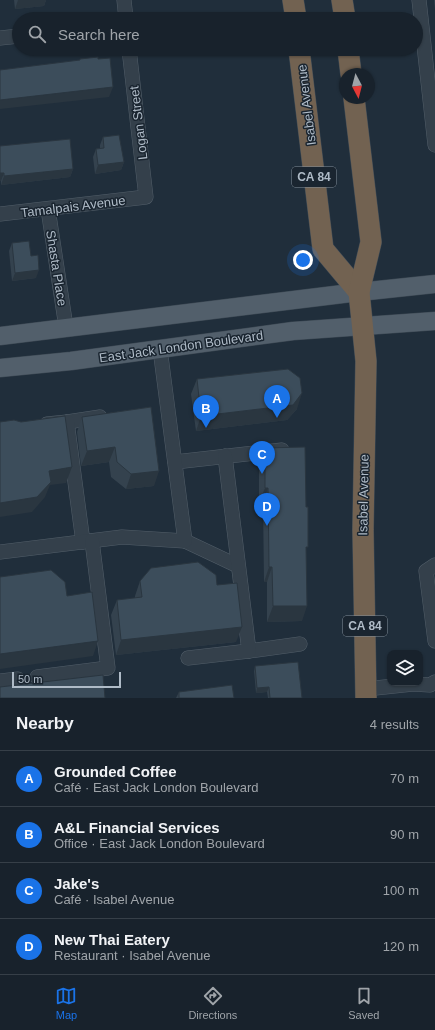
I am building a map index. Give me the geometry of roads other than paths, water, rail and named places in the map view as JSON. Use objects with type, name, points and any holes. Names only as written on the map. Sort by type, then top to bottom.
[{"type":"highway","points":[[293,0],[295,12]]},
{"type":"highway","points":[[342,0],[344,12]]},
{"type":"highway","name":"Isabel Avenue","points":[[300,56],[323,249],[359,292]]},
{"type":"highway","points":[[349,56],[350,68]]},
{"type":"highway","name":"Isabel Avenue","points":[[355,104],[371,242],[359,292],[366,361],[362,530],[366,693]]},
{"type":"main road","points":[[0,336],[435,284]]},
{"type":"main road","name":"East Jack London Boulevard","points":[[0,368],[71,361],[293,331],[435,321]]},
{"type":"street","points":[[124,0],[125,12]]},
{"type":"street","points":[[419,0],[420,12]]},
{"type":"street","points":[[423,36],[435,145]]},
{"type":"street","points":[[0,38],[12,37]]},
{"type":"street","name":"Logan Street","points":[[130,56],[146,197]]},
{"type":"street","name":"Tamalpais Avenue","points":[[0,214],[146,197]]},
{"type":"street","name":"Shasta Place","points":[[48,209],[66,327]]},
{"type":"street","points":[[160,349],[185,541]]},
{"type":"street","points":[[36,426],[114,415]]},
{"type":"street","points":[[37,677],[108,668],[67,422]]},
{"type":"street","points":[[175,462],[288,450]]},
{"type":"street","points":[[225,456],[249,650]]},
{"type":"street","points":[[0,552],[122,537],[185,541],[238,566]]},
{"type":"street","points":[[435,565],[426,571],[435,641]]},
{"type":"street","points":[[188,658],[300,644]]},
{"type":"street","points":[[0,681],[18,679]]},
{"type":"street","points":[[366,693],[413,684],[432,688]]},
{"type":"place","name":"Grounded Coffee","points":[[277,418]]},
{"type":"place","name":"A&L Financial Services","points":[[206,428]]},
{"type":"place","name":"Jake's","points":[[262,474]]},
{"type":"place","name":"New Thai Eatery","points":[[267,526]]}]
